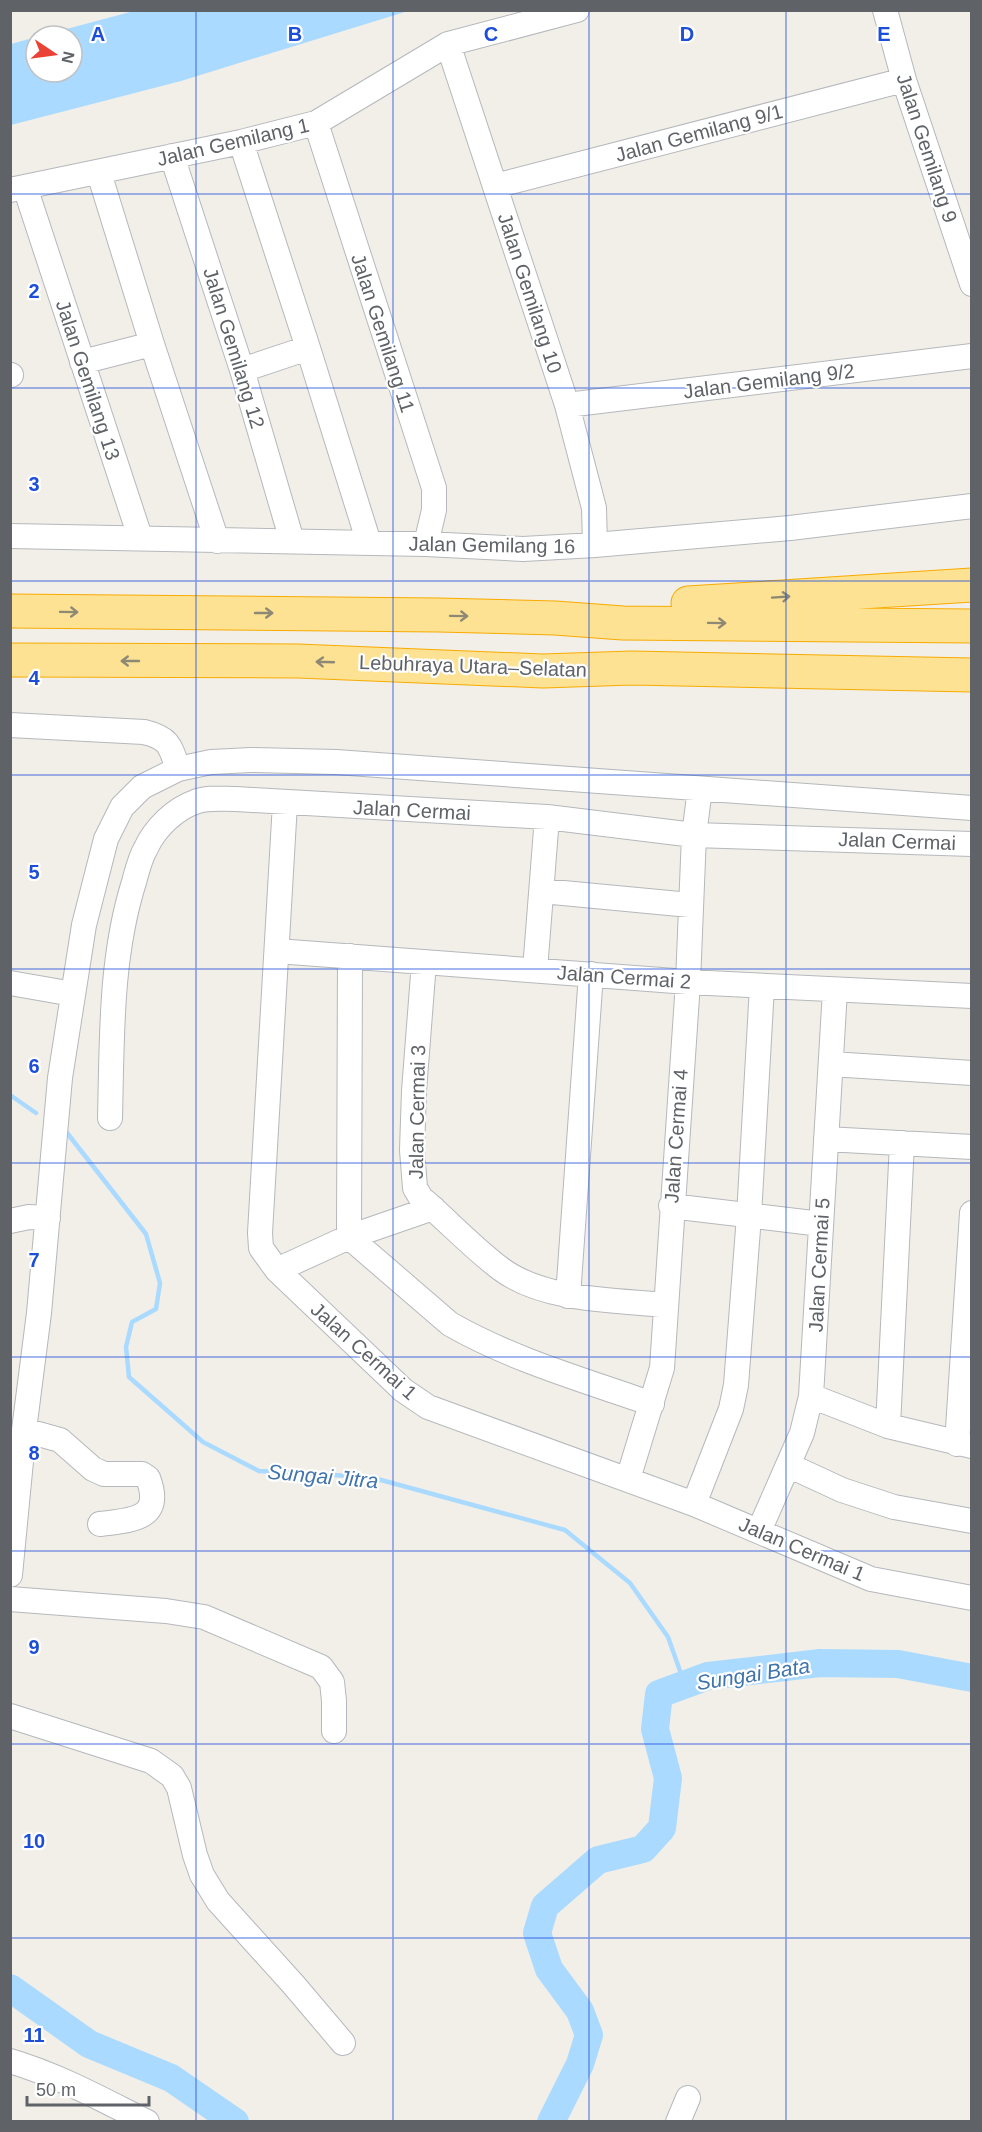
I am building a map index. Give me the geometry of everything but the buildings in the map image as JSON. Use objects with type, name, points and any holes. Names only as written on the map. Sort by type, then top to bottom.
[{"type":"highway","points":[[555,618],[629,606],[972,585]]},
{"type":"highway","points":[[10,611],[555,618],[623,623],[972,626]]},
{"type":"highway","name":"Lebuhraya Utara–Selatan","points":[[10,660],[298,661],[543,671],[632,668],[972,675]]},
{"type":"highway","points":[[543,671],[632,683],[972,694]]},
{"type":"street","name":"Jalan Gemilang 1","points":[[18,189],[241,142],[316,123],[448,44],[577,10]]},
{"type":"street","name":"Jalan Gemilang 9","points":[[885,10],[904,80],[972,284]]},
{"type":"street","name":"Jalan Gemilang 10","points":[[448,44],[567,405],[594,508],[595,545]]},
{"type":"street","name":"Jalan Gemilang 9/1","points":[[495,186],[904,80]]},
{"type":"street","name":"Jalan Gemilang 11","points":[[316,123],[434,488],[434,510],[426,544]]},
{"type":"street","points":[[241,142],[369,543]]},
{"type":"street","name":"Jalan Gemilang 12","points":[[172,156],[242,370],[292,541]]},
{"type":"street","points":[[99,173],[217,542]]},
{"type":"street","name":"Jalan Gemilang 13","points":[[18,189],[82,362],[140,537]]},
{"type":"street","points":[[82,362],[152,344]]},
{"type":"street","points":[[242,370],[308,348]]},
{"type":"street","name":"Jalan Gemilang 9/2","points":[[567,405],[972,356]]},
{"type":"street","name":"Jalan Gemilang 16","points":[[10,536],[140,537],[217,542],[426,544],[523,549],[790,528],[972,506]]},
{"type":"street","points":[[10,725],[144,732],[160,736],[170,745],[178,769]]},
{"type":"street","points":[[10,1575],[48,1218],[60,1078],[84,925],[93,882],[106,839],[122,807],[142,787],[178,769],[211,762],[250,760],[336,762],[972,808]]},
{"type":"street","name":"Jalan Cermai 4","points":[[628,1479],[662,1368],[671,1206],[688,982],[694,835],[700,789]]},
{"type":"street","name":"Jalan Cermai","points":[[110,1118],[113,1006],[122,927],[130,896],[146,847],[160,827],[175,813],[197,801],[236,799],[285,804],[548,817],[694,835],[972,844]]},
{"type":"street","name":"Jalan Cermai 1","points":[[285,804],[260,1233],[261,1248],[277,1270],[403,1390],[418,1401],[444,1413],[694,1504],[871,1579],[972,1598]]},
{"type":"street","points":[[535,970],[548,817]]},
{"type":"street","points":[[542,891],[690,905]]},
{"type":"street","name":"Jalan Cermai 2","points":[[277,951],[688,982],[972,996]]},
{"type":"street","points":[[350,956],[349,1237],[458,1329],[497,1349],[652,1404]]},
{"type":"street","name":"Jalan Cermai 3","points":[[424,962],[414,1091],[412,1174],[415,1188],[422,1198],[502,1270],[545,1290],[568,1296],[666,1305]]},
{"type":"street","points":[[568,1296],[591,975]]},
{"type":"street","points":[[10,983],[73,994]]},
{"type":"street","points":[[694,1504],[731,1408],[736,1385],[749,1216],[762,986]]},
{"type":"street","name":"Jalan Cermai 5","points":[[759,1531],[802,1433],[811,1396],[836,990]]},
{"type":"street","points":[[831,1064],[972,1073]]},
{"type":"street","points":[[826,1138],[972,1146]]},
{"type":"street","points":[[888,1426],[902,1143]]},
{"type":"street","points":[[671,1206],[821,1224]]},
{"type":"street","points":[[277,1270],[349,1237],[433,1208]]},
{"type":"street","points":[[811,1396],[888,1426],[964,1445],[972,1213]]},
{"type":"street","points":[[10,1221],[30,1217],[48,1218]]},
{"type":"street","points":[[24,1430],[60,1440],[93,1469],[104,1474],[142,1474],[148,1478],[152,1496],[151,1507],[146,1514],[135,1520],[100,1524]]},
{"type":"street","points":[[788,1465],[843,1490],[894,1507],[972,1521]]},
{"type":"street","points":[[10,1599],[166,1611],[204,1617],[321,1667],[332,1682],[334,1731]]},
{"type":"street","points":[[10,1716],[151,1761],[172,1776],[179,1788],[195,1855],[209,1887],[218,1901],[343,2043]]},
{"type":"street","points":[[10,2061],[53,2075],[96,2094],[147,2121]]},
{"type":"street","points":[[678,2121],[688,2098]]},
{"type":"water","points":[[134,10],[408,11],[181,81],[11,125],[11,44],[24,40],[24,84],[84,84],[84,24]]},
{"type":"waterway","name":"Sungai Jitra","points":[[10,1095],[36,1113]]},
{"type":"waterway","name":"Sungai Jitra","points":[[64,1129],[146,1234],[160,1283],[156,1309],[132,1322],[126,1347],[129,1377],[203,1442],[259,1471],[370,1477],[565,1530],[630,1583],[668,1637],[685,1685]]},
{"type":"waterway","name":"Sungai Bata","points":[[551,2122],[580,2064],[589,2035],[580,2011],[549,1969],[537,1933],[545,1906],[598,1860],[643,1849],[662,1828],[668,1778],[655,1729],[659,1694],[708,1676],[820,1663],[898,1664],[972,1678]]},
{"type":"waterway","name":"Sungai Bata","points":[[10,1988],[89,2044],[171,2078],[235,2122]]}]
